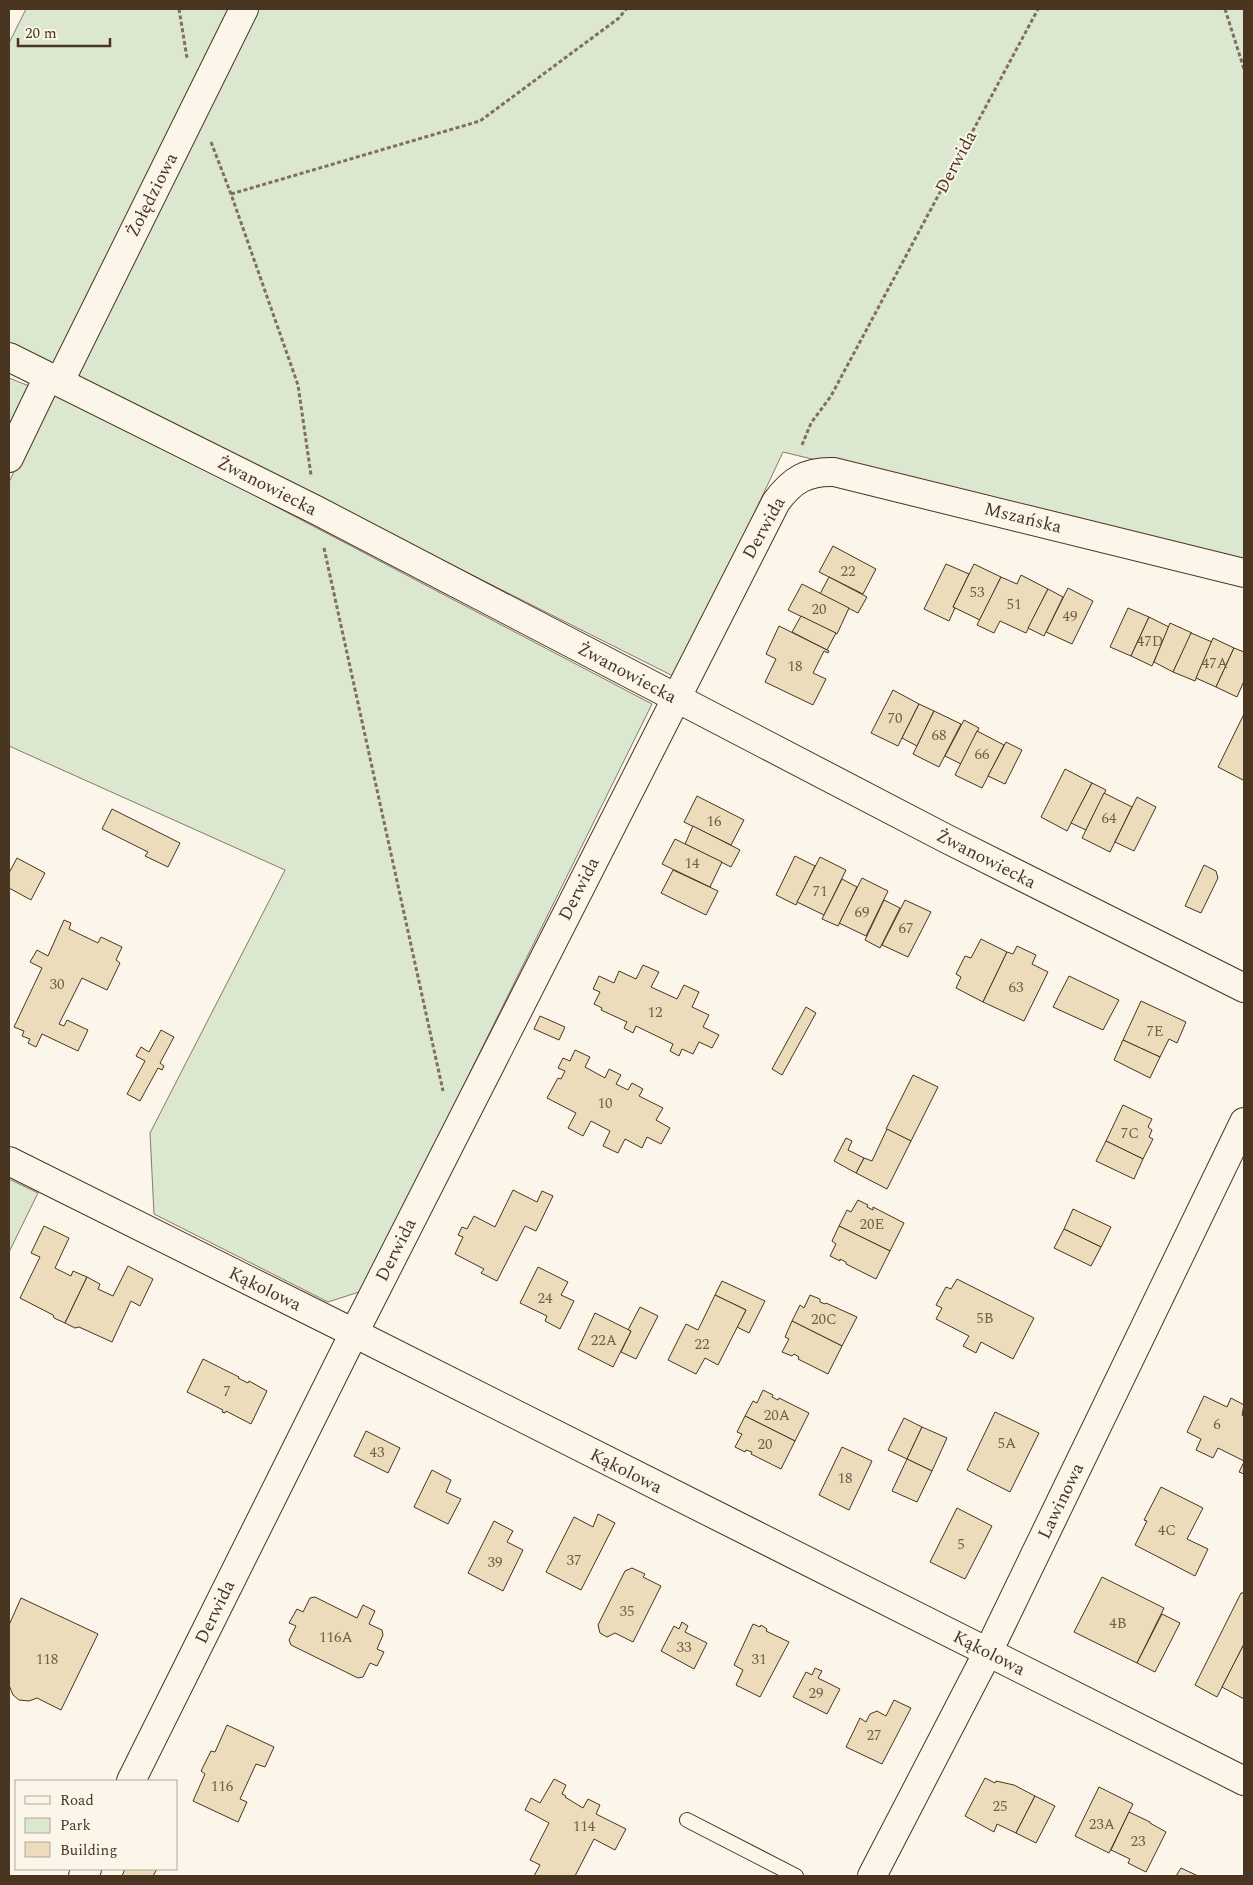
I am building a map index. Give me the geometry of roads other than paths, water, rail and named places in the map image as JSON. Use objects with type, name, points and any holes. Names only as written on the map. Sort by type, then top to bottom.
[{"type":"street","name":"Żołędziowa","points":[[9,458],[54,379],[197,106],[244,9]]},
{"type":"street","name":"Żwanowiecka","points":[[9,357],[316,510],[945,838],[1244,988]]},
{"type":"street","name":"Mszańska","points":[[801,478],[818,472],[834,472],[1244,572]]},
{"type":"street","name":"Derwida","points":[[130,1780],[675,698],[776,502],[785,489],[801,478]]},
{"type":"street","name":"Lawinowa","points":[[872,1876],[988,1652],[1244,1122]]},
{"type":"street","name":"Kąkolowa","points":[[9,1161],[1244,1781]]},
{"type":"lane","points":[[687,1820],[796,1876]]}]
